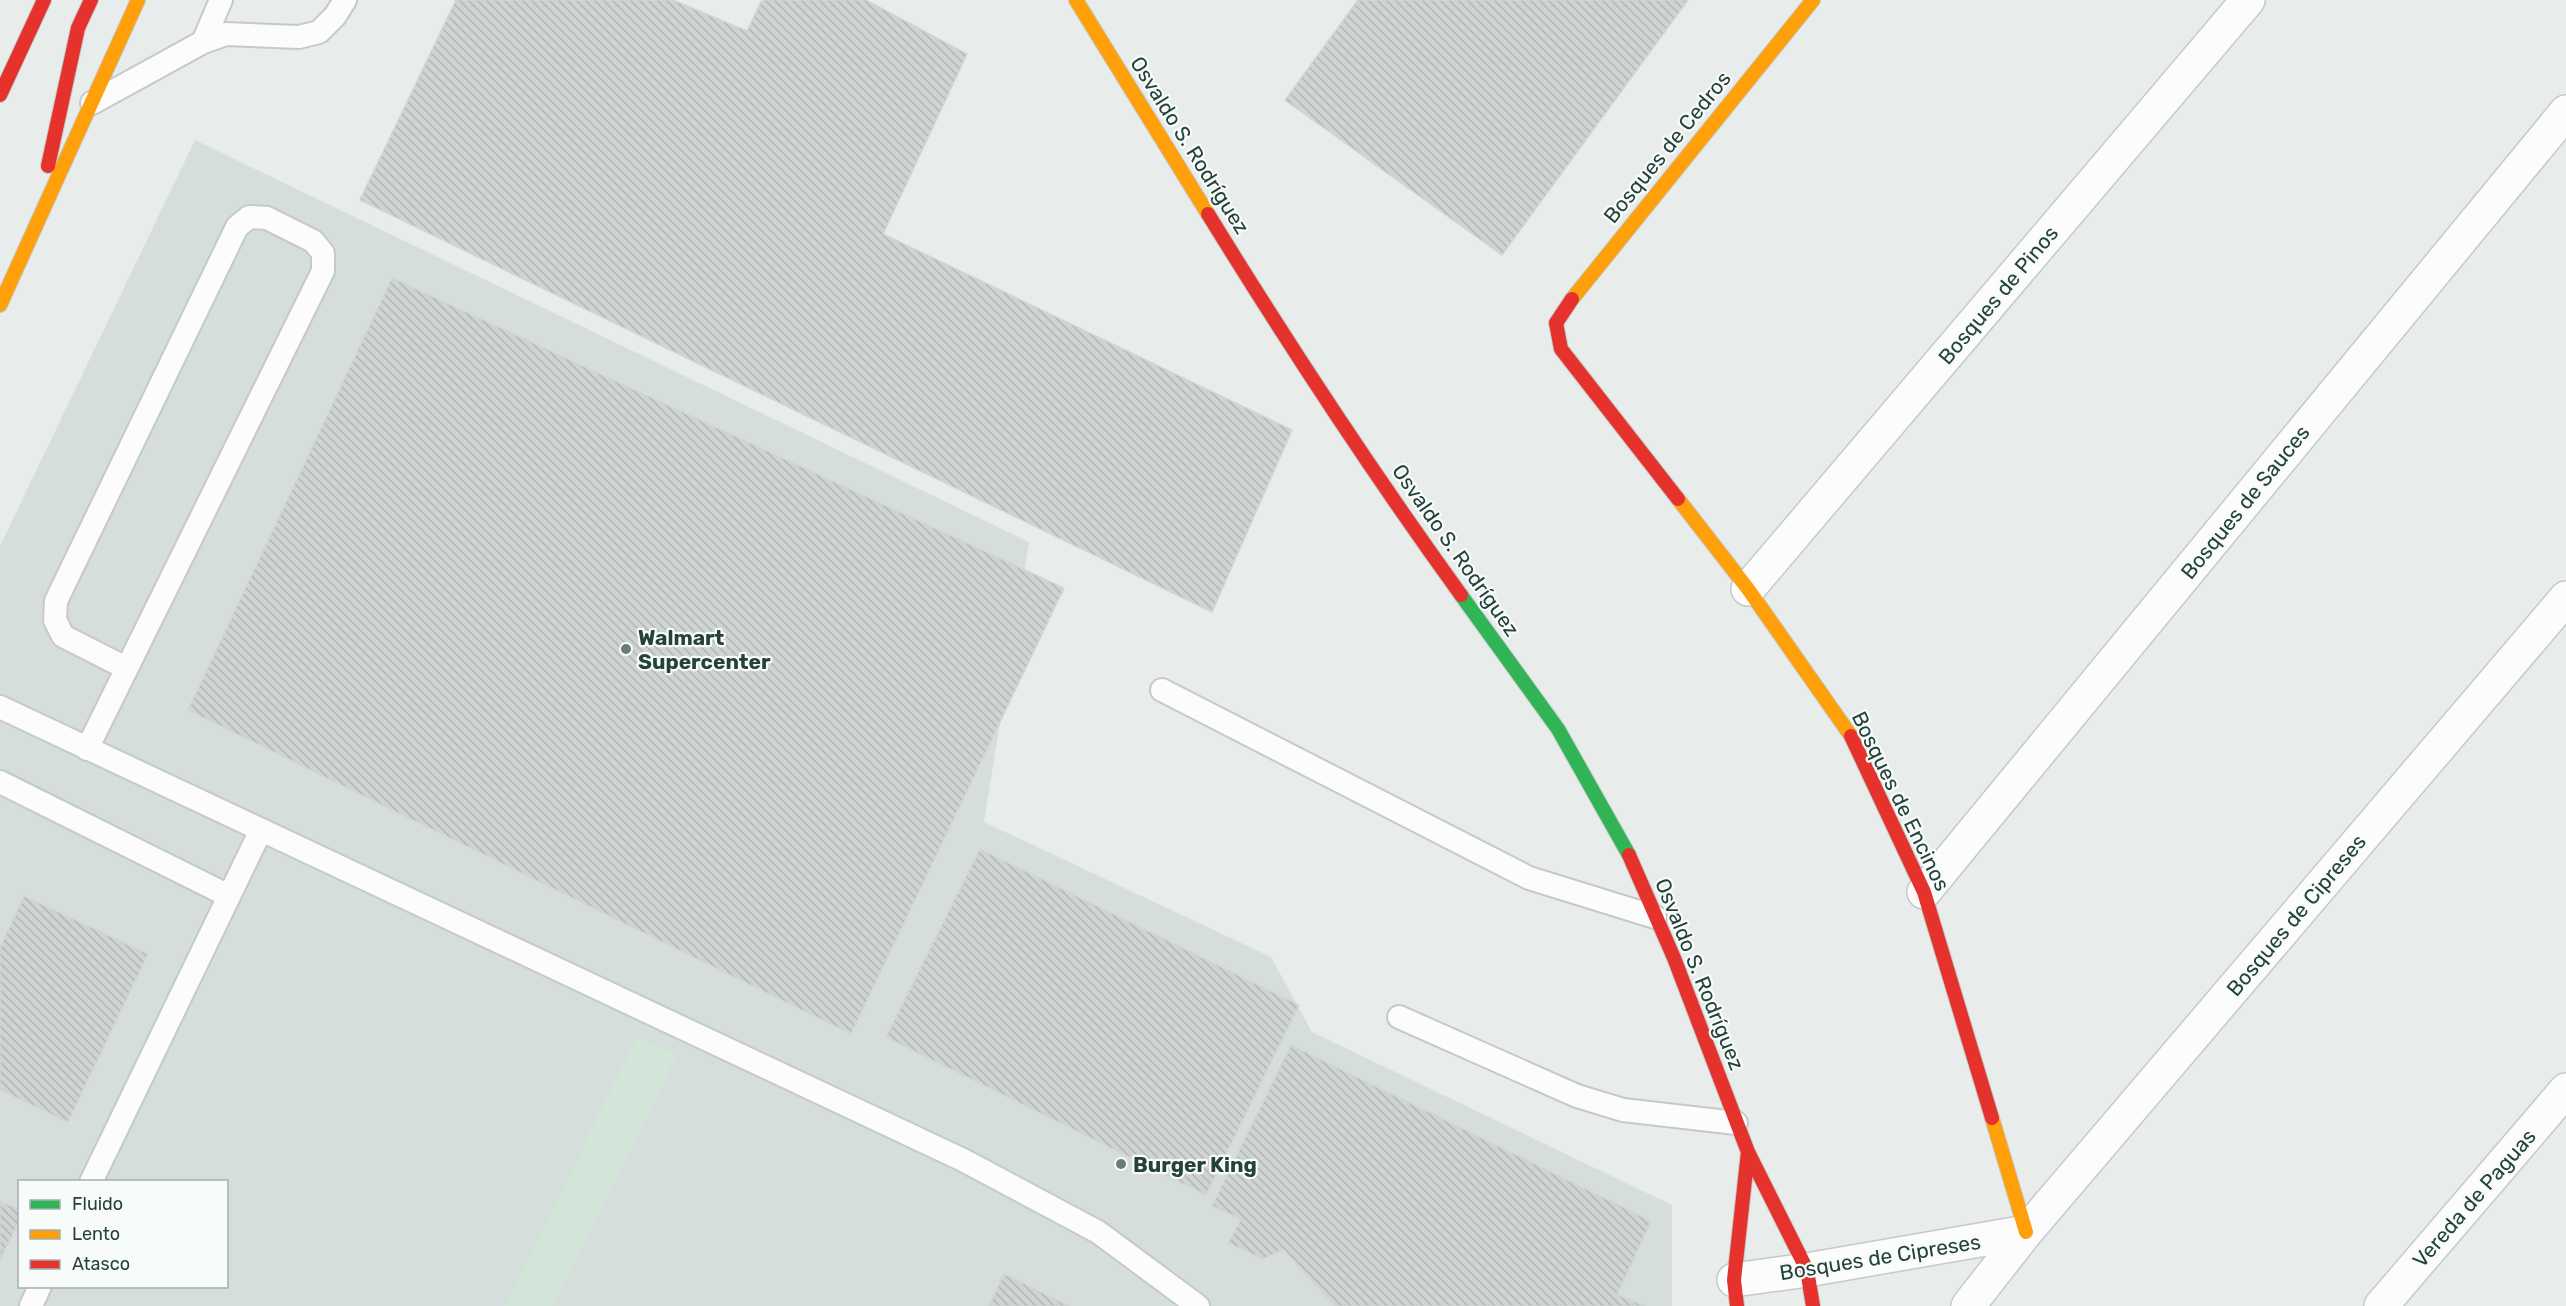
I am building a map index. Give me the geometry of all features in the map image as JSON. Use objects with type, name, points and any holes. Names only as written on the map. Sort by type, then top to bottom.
[{"type":"street","points":[[0,95],[44,0]]},
{"type":"street","points":[[34,230],[78,28],[91,0]]},
{"type":"street","points":[[0,305],[138,0]]},
{"type":"street","name":"Osvaldo S. Rodríguez","points":[[1076,0],[1290,344],[1407,520],[1558,729],[1626,851],[1674,958],[1748,1152],[1807,1270],[1813,1306]]},
{"type":"street","name":"Bosques de Pinos","points":[[1748,589],[2248,0]]},
{"type":"street","name":"Bosques de Cedros","points":[[1556,323],[1575,295],[1811,1]]},
{"type":"street","name":"Bosques de Sauces","points":[[1924,892],[2566,112]]},
{"type":"street","name":"Bosques de Encinos","points":[[1556,323],[1561,349],[1748,589],[1851,735],[1924,892],[2026,1233]]},
{"type":"street","name":"Bosques de Cipreses","points":[[1968,1306],[2026,1233],[2566,598]]},
{"type":"street","name":"Vereda de Paguas","points":[[2381,1306],[2566,1090]]},
{"type":"street","points":[[1736,1293],[1748,1152]]},
{"type":"street","name":"Bosques de Cipreses","points":[[1736,1293],[1807,1270],[2026,1233]]},
{"type":"lane","points":[[203,42],[221,0]]},
{"type":"lane","points":[[92,103],[203,42],[226,34],[256,33],[299,37],[319,32],[335,16],[345,0]]},
{"type":"lane","points":[[87,749],[323,271],[323,254],[314,241],[267,218],[249,217],[237,227],[56,601],[55,620],[63,636],[126,668]]},
{"type":"lane","points":[[1162,690],[1529,878],[1655,917]]},
{"type":"lane","points":[[0,707],[963,1160],[1098,1232],[1198,1306]]},
{"type":"lane","points":[[0,782],[229,896]]},
{"type":"lane","points":[[92,1180],[261,830]]},
{"type":"lane","points":[[1399,1017],[1589,1100],[1623,1110],[1736,1123]]},
{"type":"lane","points":[[31,1306],[40,1288]]},
{"type":"shaded area","points":[[195,140],[1029,542],[984,822],[1271,957],[1312,1032],[1672,1205],[1672,1306],[0,1306],[0,546]]},
{"type":"green space","points":[[638,1036],[677,1055],[553,1306],[505,1306]]},
{"type":"building","points":[[456,0],[673,0],[747,31],[762,0],[866,0],[967,54],[883,234],[1292,430],[1212,612],[360,200]]},
{"type":"building","points":[[1358,0],[1688,0],[1502,255],[1285,100]]},
{"type":"building","name":"Walmart Supercenter","points":[[392,278],[1064,588],[851,1034],[188,710]]},
{"type":"building","points":[[980,849],[1299,1005],[1206,1195],[886,1037]]},
{"type":"building","points":[[24,896],[148,954],[68,1122],[0,1090],[0,948]]},
{"type":"building","points":[[1291,1045],[1651,1221],[1617,1295],[1646,1306],[1335,1306],[1283,1249],[1263,1259],[1228,1243],[1241,1219],[1212,1206]]},
{"type":"building","points":[[0,1201],[18,1209],[18,1223],[0,1260]]},
{"type":"building","points":[[1004,1274],[1069,1306],[989,1306]]},
{"type":"traffic: fast","points":[[1461,595],[1558,729],[1629,855]]},
{"type":"traffic: slow","points":[[0,305],[138,0]]},
{"type":"traffic: slow","points":[[1076,0],[1208,214]]},
{"type":"traffic: slow","points":[[1572,299],[1813,0]]},
{"type":"traffic: slow","points":[[1678,499],[1748,589],[1851,736]]},
{"type":"traffic: slow","points":[[1992,1118],[2026,1232]]},
{"type":"traffic: jam","points":[[0,95],[44,0]]},
{"type":"traffic: jam","points":[[48,166],[78,28],[91,0]]},
{"type":"traffic: jam","points":[[1208,214],[1331,407],[1461,595]]},
{"type":"traffic: jam","points":[[1572,299],[1556,323],[1561,349],[1678,499]]},
{"type":"traffic: jam","points":[[1851,736],[1924,892],[1992,1118]]},
{"type":"traffic: jam","points":[[1629,855],[1674,958],[1748,1152],[1807,1270],[1813,1306]]},
{"type":"traffic: jam","points":[[1737,1306],[1734,1280],[1748,1152]]},
{"type":"place","name":"Walmart Supercenter","points":[[626,649]]},
{"type":"place","name":"Burger King","points":[[1121,1164]]}]
